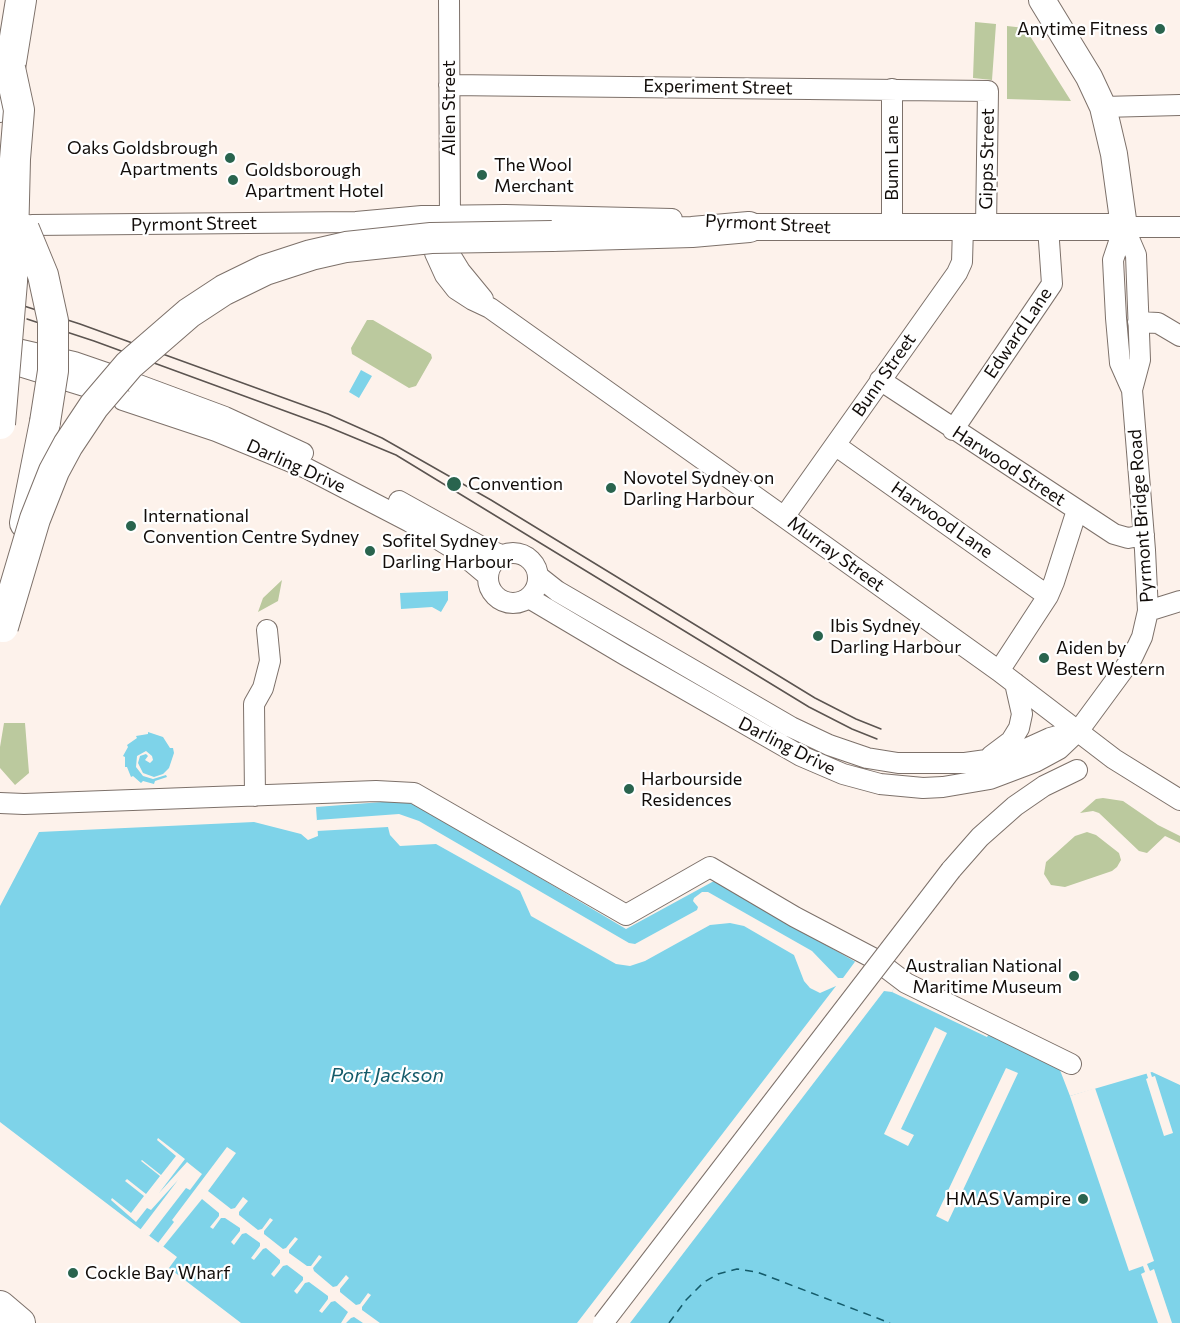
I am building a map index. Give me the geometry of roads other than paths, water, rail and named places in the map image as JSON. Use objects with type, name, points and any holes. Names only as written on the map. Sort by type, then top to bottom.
[{"type":"highway","points":[[0,107],[10,68],[21,0]]},
{"type":"highway","points":[[0,424],[12,282],[15,159],[19,110],[10,68]]},
{"type":"highway","points":[[2,635],[38,459],[53,371],[54,344],[49,299],[28,227]]},
{"type":"highway","points":[[2,635],[35,519],[54,471],[68,445],[94,406],[129,365],[189,313],[224,290],[266,270],[311,255],[346,247],[432,238],[692,232],[749,227]]},
{"type":"highway","points":[[0,1306],[20,1323]]},
{"type":"main road","name":"Pyrmont Bridge Road","points":[[1042,0],[1089,77],[1103,108],[1114,154],[1124,227]]},
{"type":"main road","name":"Pyrmont Street","points":[[749,227],[1124,227]]},
{"type":"street","name":"Allen Street","points":[[449,0],[450,220]]},
{"type":"street","name":"Experiment Street","points":[[448,85],[988,91]]},
{"type":"street","name":"Bunn Lane","points":[[892,89],[892,228]]},
{"type":"street","name":"Gipps Street","points":[[975,227],[988,91]]},
{"type":"street","points":[[1103,108],[1180,105]]},
{"type":"street","name":"Pyrmont Street","points":[[28,227],[356,222],[398,217],[450,220],[601,216],[698,221],[749,227]]},
{"type":"street","name":"Pyrmont Street","points":[[356,222],[391,227]]},
{"type":"street","name":"Pyrmont Street","points":[[1124,227],[1180,226]]},
{"type":"street","name":"Bunn Street","points":[[784,517],[957,273],[975,227]]},
{"type":"street","name":"Edward Lane","points":[[953,430],[1053,284],[1048,227]]},
{"type":"street","name":"Pyrmont Bridge Road","points":[[1124,227],[1136,255],[1140,360],[1132,390]]},
{"type":"street","name":"Pyrmont Bridge Road","points":[[1078,730],[1132,658],[1142,637],[1148,611],[1132,390],[1120,363],[1116,318],[1113,260],[1124,227]]},
{"type":"street","name":"Murray Street","points":[[442,253],[452,273],[456,289],[490,308],[999,670],[1123,765],[1180,800]]},
{"type":"street","points":[[1138,322],[1158,323],[1180,336]]},
{"type":"street","points":[[0,345],[74,362],[106,373]]},
{"type":"street","points":[[0,360],[94,389]]},
{"type":"street","name":"Harwood Street","points":[[880,380],[1114,534],[1128,537],[1144,535]]},
{"type":"street","name":"Darling Drive","points":[[136,384],[225,417],[292,448],[380,491],[480,546],[501,555]]},
{"type":"street","name":"Darling Drive","points":[[123,400],[216,431],[306,468],[410,522],[462,554],[487,575]]},
{"type":"street","name":"Harwood Lane","points":[[835,445],[1048,596]]},
{"type":"street","points":[[999,670],[1048,596],[1077,510]]},
{"type":"street","points":[[518,553],[526,556],[536,568],[538,576],[537,584],[529,598],[515,603],[501,601],[490,590],[487,575],[489,567],[501,555],[518,553]]},
{"type":"street","name":"Darling Drive","points":[[538,576],[557,591],[791,727],[845,752],[898,764],[953,765],[1008,757],[1050,738],[1078,730]]},
{"type":"street","name":"Darling Drive","points":[[529,598],[801,756],[843,774],[880,784],[923,788],[972,783],[1035,762],[1059,749],[1078,730]]},
{"type":"street","points":[[1148,611],[1180,602]]},
{"type":"street","points":[[255,796],[254,704],[263,688],[270,661],[267,630]]},
{"type":"street","points":[[980,760],[990,757],[1005,747],[1019,728],[1022,714],[1015,682]]},
{"type":"street","points":[[603,1323],[951,870],[980,837],[1015,806],[1044,786],[1077,770]]},
{"type":"street","points":[[0,803],[376,791],[414,793],[626,915],[710,867],[795,917],[873,958],[906,983],[1071,1064]]},
{"type":"water","points":[[361,370],[372,376],[359,398],[349,392]]},
{"type":"water","points":[[448,591],[448,600],[441,612],[432,607],[401,609],[400,593]]},
{"type":"water","points":[[148,732],[163,737],[170,748],[173,748],[174,753],[169,768],[163,774],[154,777],[143,773],[138,763],[140,756],[146,754],[148,756],[145,760],[150,763],[153,760],[152,756],[146,751],[137,756],[136,767],[143,776],[153,779],[166,775],[167,777],[155,781],[154,784],[143,781],[141,783],[133,776],[131,777],[125,767],[123,756],[127,745],[137,738],[136,736],[148,734]]},
{"type":"water","name":"Port Jackson","points":[[409,800],[626,929],[714,881],[896,985],[892,992],[987,1037],[990,1032],[1058,1065],[1070,1096],[1152,1072],[1180,1085],[1180,1323],[241,1323],[169,1268],[177,1257],[0,1122],[0,906],[39,832],[254,822],[301,834],[308,840],[318,836],[316,807]]},
{"type":"tram line","points":[[24,306],[328,414],[382,438],[491,500],[815,698],[881,729]]},
{"type":"tram line","points":[[27,319],[94,341],[326,426],[396,455],[809,707],[877,739]]},
{"type":"place","name":"Anytime Fitness","points":[[1160,29]]},
{"type":"place","name":"Oaks Goldsbrough Apartments","points":[[230,158]]},
{"type":"place","name":"The Wool Merchant","points":[[482,175]]},
{"type":"place","name":"Goldsborough Apartment Hotel","points":[[233,180]]},
{"type":"place","name":"Convention","points":[[454,484]]},
{"type":"place","name":"Novotel Sydney on Darling Harbour","points":[[611,488]]},
{"type":"place","name":"International Convention Centre Sydney","points":[[131,526]]},
{"type":"place","name":"Sofitel Sydney Darling Harbour","points":[[370,551]]},
{"type":"place","name":"Ibis Sydney Darling Harbour","points":[[818,636]]},
{"type":"place","name":"Aiden by Best Western","points":[[1044,658]]},
{"type":"place","name":"Harbourside Residences","points":[[629,789]]},
{"type":"place","name":"Australian National Maritime Museum","points":[[1074,976]]},
{"type":"place","name":"HMAS Vampire","points":[[1083,1199]]},
{"type":"place","name":"Cockle Bay Wharf","points":[[73,1273]]}]
